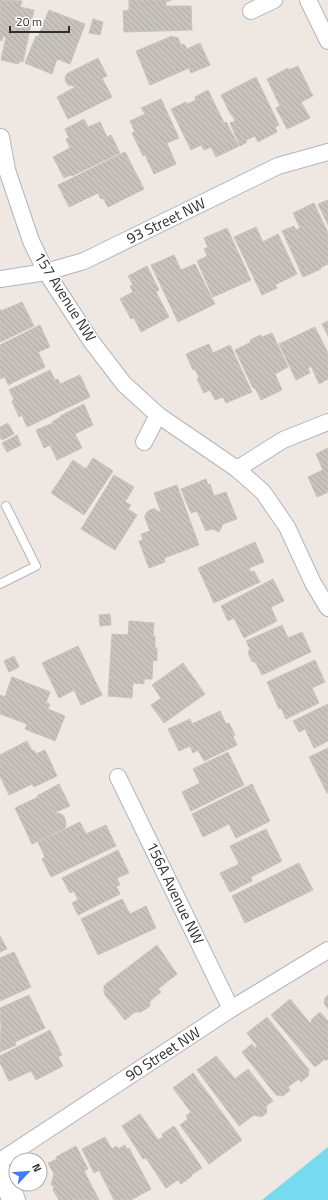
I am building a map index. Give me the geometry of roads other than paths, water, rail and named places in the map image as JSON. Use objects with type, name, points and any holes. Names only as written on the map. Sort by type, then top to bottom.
[{"type":"street","points":[[251,11],[274,0]]},
{"type":"street","points":[[308,0],[328,41]]},
{"type":"street","name":"157 Avenue NW","points":[[1,137],[10,177],[31,240],[46,272],[92,341],[124,384],[158,415],[237,469],[263,492],[288,527],[313,583],[328,608]]},
{"type":"street","name":"93 Street NW","points":[[0,279],[46,272],[84,261],[278,166],[328,152]]},
{"type":"street","points":[[144,442],[158,415]]},
{"type":"street","points":[[237,469],[283,440],[328,422]]},
{"type":"street","name":"156A Avenue NW","points":[[118,777],[231,1009]]},
{"type":"street","name":"90 Street NW","points":[[0,1161],[231,1009],[328,950]]},
{"type":"street","points":[[0,1172],[14,1200]]},
{"type":"lane","points":[[0,584],[36,566],[6,506]]},
{"type":"water","points":[[328,1147],[328,1200],[262,1200]]}]
